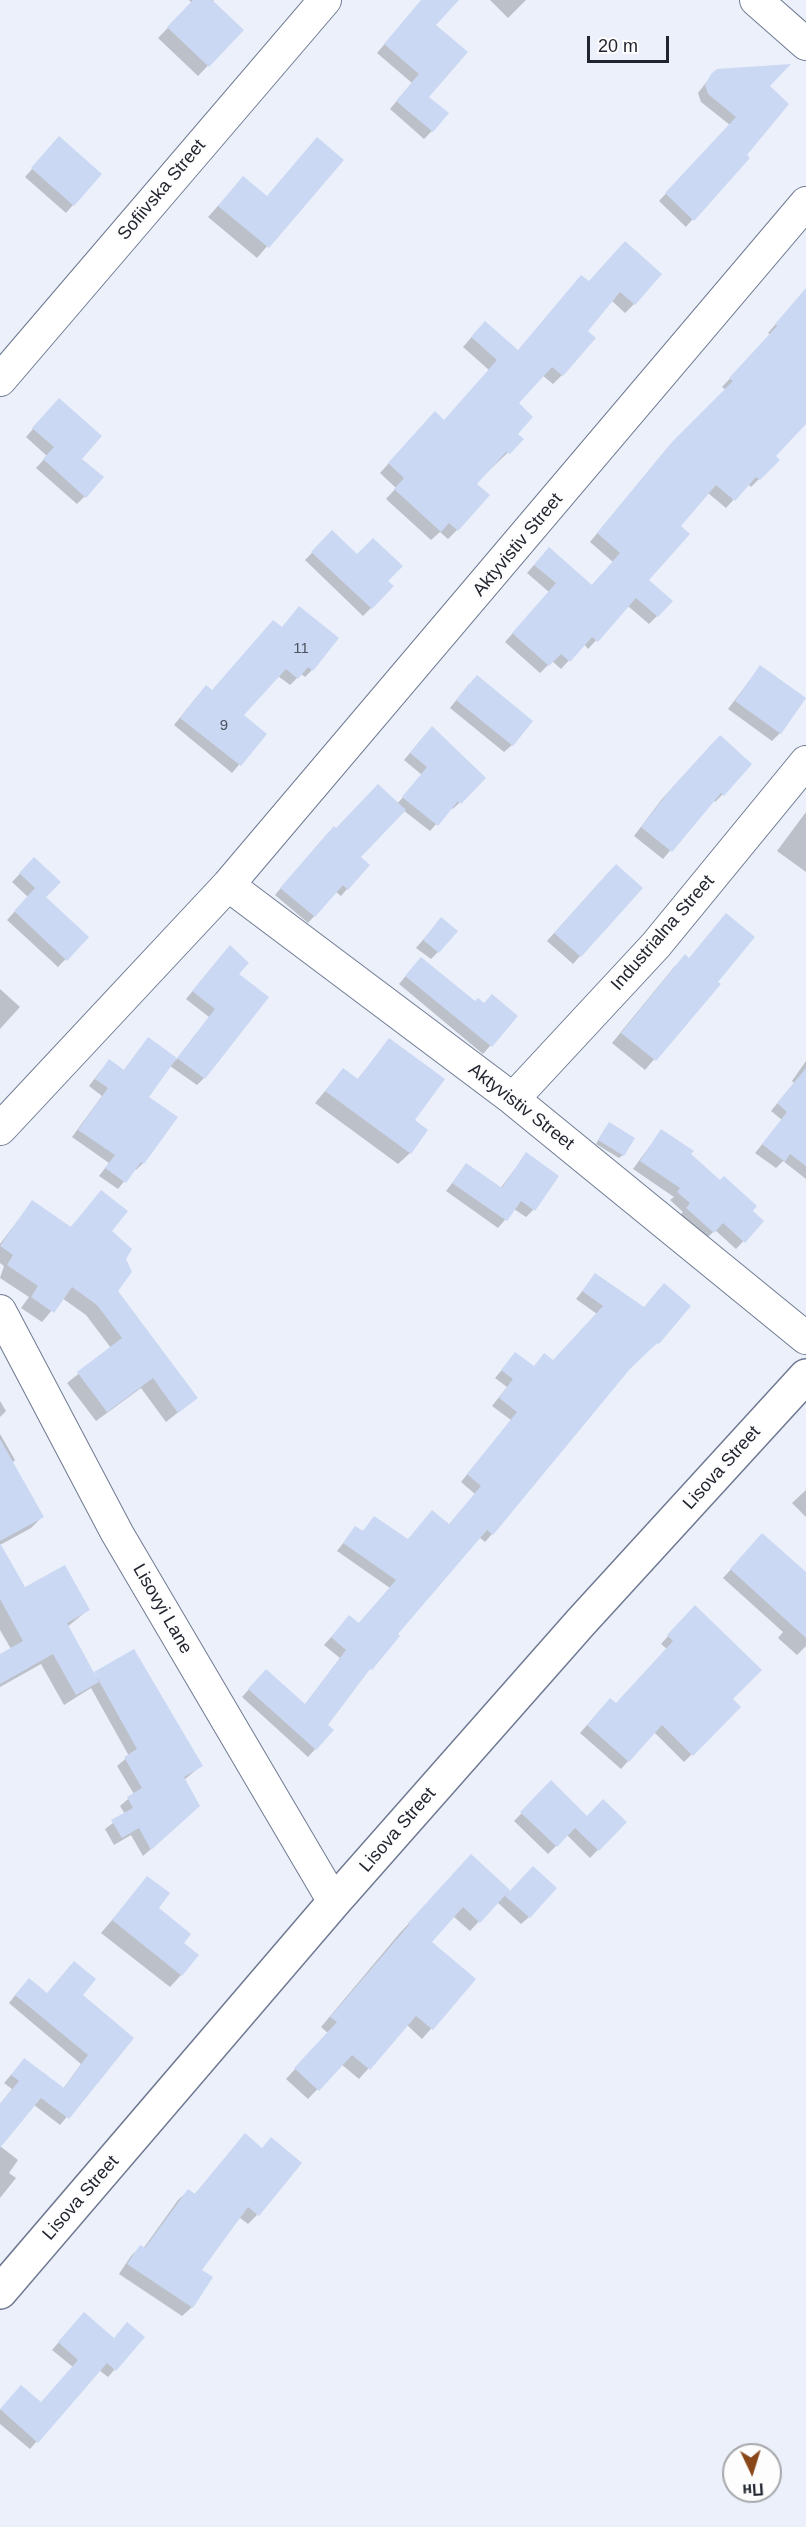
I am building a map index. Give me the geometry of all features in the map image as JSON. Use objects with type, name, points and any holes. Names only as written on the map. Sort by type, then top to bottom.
[{"type":"street","name":"Sofiivska Street","points":[[0,380],[325,0]]},
{"type":"street","points":[[756,0],[806,44]]},
{"type":"street","name":"Aktyvistiv Street","points":[[0,1129],[228,885],[806,203]]},
{"type":"street","name":"Industrialna Street","points":[[513,1099],[656,945],[806,762]]},
{"type":"street","name":"Aktyvistiv Street","points":[[228,885],[513,1099],[806,1338]]},
{"type":"street","name":"Lisovyi Lane","points":[[0,1311],[117,1533],[334,1902]]},
{"type":"street","name":"Lisova Street","points":[[0,2292],[334,1902],[581,1622],[806,1376]]},
{"type":"building","points":[[193,0],[212,0],[244,30],[209,67],[167,27]]},
{"type":"building","points":[[421,0],[459,0],[436,25],[468,52],[429,97],[449,113],[433,132],[396,101],[419,74],[384,44]]},
{"type":"building","points":[[791,64],[770,86],[789,104],[747,155],[750,158],[694,221],[665,193],[736,117],[708,94],[705,85],[711,74],[717,69]]},
{"type":"building","points":[[59,136],[102,174],[74,206],[31,168]]},
{"type":"building","points":[[317,137],[344,160],[269,248],[218,206],[243,176],[267,196]]},
{"type":"building","points":[[625,241],[662,274],[635,305],[620,292],[588,331],[596,338],[563,376],[552,367],[519,403],[533,417],[518,434],[524,439],[510,454],[506,452],[477,484],[490,495],[458,531],[449,523],[441,532],[394,489],[404,478],[388,463],[435,411],[444,420],[497,360],[471,337],[485,321],[518,350],[581,275],[589,281]]},
{"type":"building","points":[[806,288],[806,424],[776,456],[780,460],[760,480],[756,477],[735,501],[716,485],[681,526],[690,534],[649,580],[673,601],[658,617],[636,598],[598,642],[592,637],[570,662],[561,654],[549,666],[512,633],[556,583],[534,565],[549,547],[592,585],[620,553],[597,533],[672,442],[733,381],[729,378],[777,326],[775,324]]},
{"type":"building","points":[[59,398],[102,436],[82,459],[104,477],[86,498],[43,459],[54,447],[32,428]]},
{"type":"building","points":[[332,530],[357,554],[373,538],[403,566],[388,581],[394,586],[372,609],[311,552]]},
{"type":"building","points":[[299,606],[339,638],[313,671],[308,667],[298,679],[286,669],[244,715],[267,734],[241,766],[180,718],[206,685],[212,690],[273,620],[282,627]]},
{"type":"building","points":[[760,665],[806,698],[781,734],[735,701]]},
{"type":"building","points":[[477,675],[533,721],[513,746],[456,700]]},
{"type":"building","points":[[432,726],[486,778],[461,804],[458,801],[438,826],[402,797],[427,767],[410,753]]},
{"type":"building","points":[[720,735],[752,764],[724,796],[721,793],[672,852],[641,827],[670,790]]},
{"type":"building","points":[[378,784],[406,810],[361,857],[370,865],[348,890],[343,885],[315,917],[280,888],[334,826],[336,828]]},
{"type":"building","points":[[34,857],[61,882],[46,897],[89,937],[67,961],[14,911],[35,888],[19,873]]},
{"type":"building","points":[[616,864],[643,888],[581,957],[554,933]]},
{"type":"building","points":[[726,913],[755,937],[718,982],[721,984],[656,1061],[621,1033],[685,954],[689,958]]},
{"type":"building","points":[[441,917],[458,931],[439,953],[423,940]]},
{"type":"building","points":[[230,945],[249,963],[239,974],[269,997],[205,1079],[177,1058],[215,1009],[192,991]]},
{"type":"building","points":[[421,957],[475,1001],[478,998],[484,1003],[492,994],[518,1016],[492,1047],[405,976]]},
{"type":"building","points":[[148,1037],[177,1058],[149,1097],[178,1117],[144,1164],[141,1162],[126,1183],[105,1168],[115,1155],[78,1130],[108,1088],[95,1079],[109,1059],[124,1070]]},
{"type":"building","points":[[389,1038],[445,1079],[415,1120],[428,1130],[411,1154],[325,1091],[343,1068],[358,1079]]},
{"type":"building","points":[[806,1068],[806,1166],[790,1154],[785,1162],[762,1144],[787,1112],[777,1103]]},
{"type":"building","points":[[609,1122],[635,1138],[624,1156],[598,1140]]},
{"type":"building","points":[[661,1129],[694,1151],[691,1154],[720,1180],[724,1176],[757,1206],[753,1211],[764,1221],[745,1243],[723,1223],[714,1233],[686,1208],[690,1203],[677,1192],[680,1188],[640,1161]]},
{"type":"building","points":[[526,1152],[559,1176],[535,1211],[521,1201],[507,1221],[452,1183],[466,1163],[502,1188]]},
{"type":"building","points":[[101,1190],[128,1211],[112,1231],[132,1249],[126,1259],[132,1272],[118,1291],[198,1398],[178,1413],[153,1378],[107,1412],[77,1372],[122,1338],[97,1305],[72,1287],[54,1313],[31,1297],[38,1286],[7,1265],[13,1255],[0,1246],[32,1200],[71,1227]]},
{"type":"building","points":[[595,1273],[644,1307],[664,1283],[691,1306],[659,1344],[657,1343],[630,1369],[493,1535],[487,1530],[398,1634],[400,1636],[372,1670],[370,1669],[328,1725],[334,1730],[316,1750],[248,1689],[266,1669],[305,1704],[346,1650],[331,1637],[349,1615],[359,1623],[396,1580],[343,1543],[355,1526],[363,1531],[374,1516],[408,1539],[432,1510],[449,1524],[481,1486],[467,1474],[517,1412],[499,1398],[513,1379],[501,1370],[515,1352],[534,1366],[544,1353],[553,1360],[603,1306],[582,1291]]},
{"type":"building","points":[[0,1439],[44,1517],[0,1541]]},
{"type":"building","points":[[762,1533],[806,1572],[806,1638],[730,1569]]},
{"type":"building","points":[[0,1543],[25,1587],[65,1565],[90,1610],[67,1623],[99,1682],[76,1695],[53,1654],[0,1684],[0,1654],[23,1641],[0,1599]]},
{"type":"building","points":[[695,1605],[762,1670],[733,1699],[741,1707],[693,1756],[662,1725],[629,1762],[587,1725],[610,1698],[616,1703],[673,1641],[667,1635]]},
{"type":"building","points":[[134,1649],[203,1766],[184,1777],[200,1806],[151,1850],[139,1828],[122,1838],[111,1820],[133,1808],[127,1797],[142,1788],[124,1757],[137,1749],[94,1672]]},
{"type":"building","points":[[551,1780],[587,1816],[603,1799],[627,1822],[599,1851],[575,1828],[557,1847],[520,1812]]},
{"type":"building","points":[[471,1854],[510,1890],[480,1923],[463,1907],[432,1942],[476,1979],[433,2030],[416,2016],[370,2070],[352,2055],[319,2091],[294,2068],[337,2022],[330,2017],[409,1925],[408,1923]]},
{"type":"building","points":[[533,1866],[557,1888],[530,1918],[505,1896]]},
{"type":"building","points":[[147,1876],[170,1893],[159,1908],[191,1934],[184,1943],[199,1955],[182,1976],[112,1920]]},
{"type":"building","points":[[74,1961],[96,1979],[83,1995],[134,2038],[69,2119],[41,2098],[0,2148],[0,2104],[19,2081],[11,2075],[24,2058],[64,2088],[88,2055],[15,1995],[29,1978],[47,1993]]},
{"type":"building","points":[[245,2133],[262,2148],[271,2137],[302,2163],[259,2216],[248,2207],[202,2270],[213,2277],[193,2308],[127,2264],[140,2245],[145,2248],[188,2189],[195,2194]]},
{"type":"building","points":[[84,2312],[114,2338],[127,2322],[145,2337],[116,2371],[107,2363],[38,2443],[0,2409],[21,2385],[41,2402],[78,2360],[58,2342]]}]
